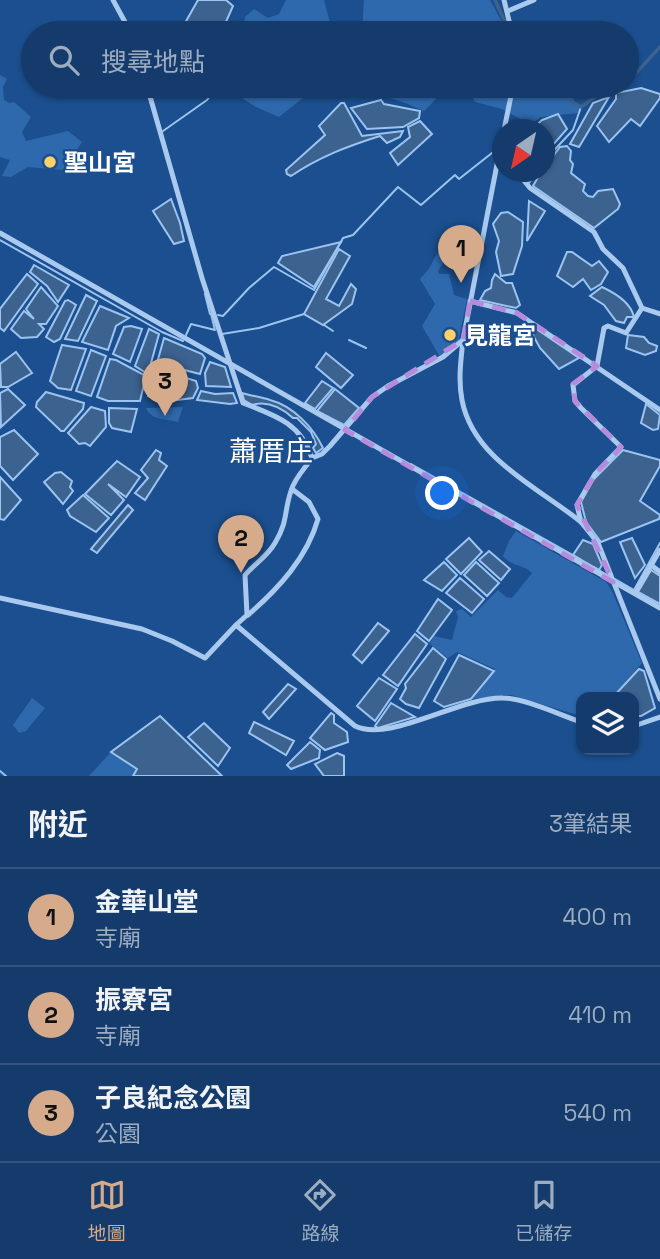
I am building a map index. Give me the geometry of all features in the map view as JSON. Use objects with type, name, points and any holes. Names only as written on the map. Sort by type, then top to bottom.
[{"type":"street","points":[[113,0],[124,21]]},
{"type":"street","points":[[504,0],[510,21]]},
{"type":"street","points":[[508,11],[534,0]]},
{"type":"street","points":[[151,98],[243,403],[287,421],[303,439],[312,458]]},
{"type":"street","points":[[506,119],[511,98]]},
{"type":"street","points":[[495,182],[463,340],[460,369],[462,399],[473,430],[494,457],[581,522],[598,543],[660,699]]},
{"type":"street","points":[[525,182],[594,232],[603,249],[623,268],[642,308],[660,314]]},
{"type":"street","points":[[0,233],[660,608]]},
{"type":"street","points":[[470,301],[517,313],[660,410]]},
{"type":"street","points":[[581,522],[577,505],[595,474],[621,447],[575,401],[573,385],[597,366],[604,328],[608,326],[626,333],[642,308]]},
{"type":"street","points":[[247,615],[245,575],[252,566],[263,560],[275,544],[286,520],[292,489],[312,458],[322,454],[372,397],[443,357],[463,340]]},
{"type":"street","points":[[0,598],[142,629],[205,658],[282,582],[309,543],[318,519],[309,502],[292,489]]},
{"type":"street","points":[[635,593],[660,550]]},
{"type":"street","points":[[651,565],[660,572]]},
{"type":"street","points":[[236,625],[355,726],[366,730],[389,728],[476,701],[505,698],[576,720]]},
{"type":"street","points":[[639,724],[660,717]]},
{"type":"highlighted area","points":[[470,301],[517,313],[597,366],[573,384],[575,401],[621,447],[595,474],[577,505],[613,582],[345,430],[372,397],[463,340]]},
{"type":"shaded area","points":[[198,0],[226,0],[233,6],[226,21],[186,21]]},
{"type":"shaded area","points":[[286,0],[324,0],[329,21],[244,21],[254,9],[268,18],[279,14]]},
{"type":"shaded area","points":[[364,0],[490,0],[501,21],[363,21]]},
{"type":"shaded area","points":[[0,75],[7,79],[3,87],[4,100],[14,102],[31,117],[22,132],[26,141],[68,131],[82,142],[64,170],[28,167],[11,177],[2,176],[10,160],[0,157]]},
{"type":"shaded area","points":[[639,88],[660,94],[660,98],[640,126],[631,119],[609,142],[597,126],[616,98],[639,98]]},
{"type":"shaded area","points":[[242,98],[303,98],[279,117]]},
{"type":"shaded area","points":[[387,98],[436,99],[424,111]]},
{"type":"shaded area","points":[[473,98],[570,98],[581,107],[579,113],[538,119],[520,119],[502,109],[475,102]]},
{"type":"shaded area","points":[[608,98],[579,147],[570,144],[593,103]]},
{"type":"shaded area","points":[[381,100],[384,104],[420,111],[419,118],[403,127],[367,129],[351,108]]},
{"type":"shaded area","points":[[344,103],[362,136],[403,131],[400,137],[387,143],[380,136],[345,148],[291,176],[287,174],[286,170],[325,135],[319,126]]},
{"type":"shaded area","points":[[558,114],[567,129],[555,143],[555,119],[545,119]]},
{"type":"shaded area","points":[[420,121],[432,134],[398,165],[390,153],[410,137],[408,127]]},
{"type":"shaded area","points":[[567,146],[571,151],[571,173],[585,184],[583,191],[588,196],[593,197],[598,191],[613,189],[620,204],[618,209],[594,228],[533,186],[535,182],[555,182],[555,154],[560,147]]},
{"type":"shaded area","points":[[171,199],[184,241],[174,244],[153,211]]},
{"type":"shaded area","points":[[529,201],[545,211],[527,241]]},
{"type":"shaded area","points":[[508,212],[523,222],[522,246],[513,274],[501,276],[496,252],[499,241],[493,224],[501,213]]},
{"type":"shaded area","points":[[341,242],[314,287],[278,263],[282,256]]},
{"type":"shaded area","points":[[447,244],[449,255],[438,271],[439,274],[449,274],[454,295],[467,299],[458,343],[440,357],[422,326],[435,304],[420,279]]},
{"type":"shaded area","points":[[339,249],[350,256],[326,299],[339,306],[351,284],[356,289],[352,304],[323,325],[304,314]]},
{"type":"shaded area","points":[[567,252],[572,252],[592,266],[599,261],[608,272],[601,284],[591,290],[583,279],[573,287],[557,276]]},
{"type":"shaded area","points":[[34,265],[69,285],[58,302],[47,286],[30,272]]},
{"type":"shaded area","points":[[27,274],[38,284],[4,331],[0,328],[0,309]]},
{"type":"shaded area","points":[[495,274],[506,283],[512,283],[520,305],[516,308],[480,300],[485,291],[491,288]]},
{"type":"shaded area","points":[[41,287],[58,306],[46,324],[39,324],[44,329],[37,337],[21,338],[11,329],[24,311],[34,319],[26,309]]},
{"type":"shaded area","points":[[602,287],[626,303],[634,317],[627,317],[624,323],[616,321],[604,305],[590,296]]},
{"type":"shaded area","points":[[86,295],[97,301],[78,341],[65,339]]},
{"type":"shaded area","points":[[68,300],[76,305],[60,339],[54,342],[46,337]]},
{"type":"shaded area","points":[[100,306],[129,318],[116,326],[108,350],[82,342]]},
{"type":"shaded area","points":[[529,324],[579,358],[559,369],[540,348]]},
{"type":"shaded area","points":[[124,327],[142,329],[130,362],[113,354]]},
{"type":"shaded area","points":[[149,329],[159,334],[148,374],[135,366]]},
{"type":"shaded area","points":[[628,335],[644,337],[657,346],[656,351],[645,355],[626,348]]},
{"type":"shaded area","points":[[164,338],[202,354],[205,358],[200,374],[157,363]]},
{"type":"shaded area","points":[[62,345],[86,349],[71,390],[58,388],[50,381]]},
{"type":"shaded area","points":[[91,350],[106,356],[91,396],[76,391]]},
{"type":"shaded area","points":[[16,352],[32,373],[8,387],[1,387],[0,364]]},
{"type":"shaded area","points":[[326,353],[353,375],[341,388],[316,367]]},
{"type":"shaded area","points":[[110,359],[146,376],[140,401],[108,401],[97,397]]},
{"type":"shaded area","points":[[210,362],[225,367],[231,387],[206,386],[205,373]]},
{"type":"shaded area","points":[[157,369],[196,381],[198,388],[193,398],[169,401],[148,396]]},
{"type":"shaded area","points":[[322,381],[333,388],[315,409],[305,403]]},
{"type":"shaded area","points":[[8,389],[25,405],[1,427],[0,393]]},
{"type":"shaded area","points":[[335,389],[359,408],[344,425],[317,411]]},
{"type":"shaded area","points":[[201,391],[215,394],[233,393],[237,403],[197,400]]},
{"type":"shaded area","points":[[46,392],[84,403],[83,409],[64,431],[36,407]]},
{"type":"shaded area","points":[[242,393],[287,407],[308,425],[323,448],[316,453],[311,432],[297,418],[269,404],[252,405],[244,400]]},
{"type":"shaded area","points":[[646,404],[660,415],[658,429],[653,430],[641,423]]},
{"type":"shaded area","points":[[91,407],[105,411],[106,427],[90,446],[79,444],[68,433]]},
{"type":"shaded area","points":[[183,407],[178,422],[155,417],[146,408]]},
{"type":"shaded area","points":[[109,408],[137,409],[131,432],[112,428],[109,423]]},
{"type":"shaded area","points":[[14,430],[38,454],[13,480],[0,466],[0,437]]},
{"type":"shaded area","points":[[156,450],[161,453],[159,460],[167,466],[145,500],[135,493],[148,478],[141,470]]},
{"type":"shaded area","points":[[623,450],[660,460],[660,466],[640,501],[660,515],[659,519],[601,542],[586,522],[581,502],[593,480]]},
{"type":"shaded area","points":[[117,461],[140,477],[126,497],[108,484],[124,500],[111,515],[85,494]]},
{"type":"shaded area","points":[[61,472],[72,481],[70,487],[73,491],[63,504],[44,482],[55,473]]},
{"type":"shaded area","points":[[0,477],[21,500],[4,520],[0,519]]},
{"type":"shaded area","points":[[83,495],[109,518],[96,532],[70,516],[67,510]]},
{"type":"shaded area","points":[[128,505],[133,510],[97,553],[91,549]]},
{"type":"shaded area","points":[[516,531],[606,582],[642,663],[617,692],[576,692],[576,714],[511,695],[471,699],[495,669],[457,652],[448,658],[430,644],[434,636],[452,640],[458,617],[456,611],[462,609],[471,617],[498,590],[506,597],[512,598],[532,573],[503,556]]},
{"type":"shaded area","points":[[469,538],[482,552],[461,574],[446,559]]},
{"type":"shaded area","points":[[632,538],[645,565],[635,578],[620,542]]},
{"type":"shaded area","points":[[583,540],[593,544],[602,565],[599,570],[573,555]]},
{"type":"shaded area","points":[[489,551],[510,569],[501,580],[479,560]]},
{"type":"shaded area","points":[[444,562],[457,575],[442,591],[424,580]]},
{"type":"shaded area","points":[[476,562],[499,583],[487,596],[464,575]]},
{"type":"shaded area","points":[[651,570],[660,576],[660,604],[638,592]]},
{"type":"shaded area","points":[[460,578],[484,599],[472,613],[446,593]]},
{"type":"shaded area","points":[[438,599],[452,610],[429,641],[417,631]]},
{"type":"shaded area","points":[[378,623],[389,631],[362,663],[353,655]]},
{"type":"shaded area","points":[[415,634],[427,644],[398,686],[383,675]]},
{"type":"shaded area","points":[[433,648],[446,659],[419,708],[406,704],[400,699],[406,688],[405,684]]},
{"type":"shaded area","points":[[459,655],[494,671],[471,699],[444,707],[434,701]]},
{"type":"shaded area","points":[[639,669],[644,671],[655,708],[641,716],[639,692],[618,692]]},
{"type":"shaded area","points":[[379,678],[397,689],[375,721],[357,706]]},
{"type":"shaded area","points":[[288,684],[296,689],[269,719],[263,712]]},
{"type":"shaded area","points":[[32,698],[45,708],[26,731],[19,733],[13,725]]},
{"type":"shaded area","points":[[391,703],[415,717],[378,728],[375,726]]},
{"type":"shaded area","points":[[331,713],[334,715],[334,723],[347,732],[348,742],[325,750],[310,738]]},
{"type":"shaded area","points":[[160,716],[222,776],[133,776],[137,769],[111,752]]},
{"type":"shaded area","points":[[254,722],[294,741],[286,755],[249,733]]},
{"type":"shaded area","points":[[204,723],[230,748],[218,766],[188,737]]},
{"type":"shaded area","points":[[310,742],[320,750],[319,758],[291,769],[287,765]]},
{"type":"shaded area","points":[[111,752],[137,769],[133,776],[89,776]]},
{"type":"shaded area","points":[[337,753],[344,756],[344,776],[324,776],[315,764]]},
{"type":"waterway","points":[[495,0],[505,21]]},
{"type":"waterway","points":[[639,70],[660,47]]},
{"type":"waterway","points":[[163,131],[209,98]]},
{"type":"waterway","points":[[570,98],[581,107],[593,98]]},
{"type":"waterway","points":[[555,149],[573,130],[581,107]]},
{"type":"waterway","points":[[218,315],[223,316],[249,288],[274,267],[314,290],[343,238],[353,235],[398,187],[421,205],[455,175],[459,179],[492,153]]},
{"type":"waterway","points":[[0,240],[162,332],[183,341]]},
{"type":"waterway","points":[[205,294],[210,314]]},
{"type":"waterway","points":[[186,335],[191,324],[215,330],[211,314]]},
{"type":"waterway","points":[[222,334],[259,328],[304,314]]},
{"type":"waterway","points":[[324,325],[333,331]]},
{"type":"waterway","points":[[349,340],[366,348]]},
{"type":"waterway","points":[[411,464],[580,559]]},
{"type":"waterway","points":[[615,579],[634,590],[660,543]]},
{"type":"waterway","points":[[594,567],[607,575]]},
{"type":"waterway","points":[[0,771],[6,776]]},
{"type":"place","name":"聖山宮","points":[[50,162]]},
{"type":"place","name":"金華山堂","points":[[461,283]]},
{"type":"place","name":"見龍宮","points":[[450,335]]},
{"type":"place","name":"子良紀念公園","points":[[165,416]]},
{"type":"place","name":"振寮宮","points":[[241,573]]},
{"type":"district","name":"蕭厝庄","points":[[271,451]]}]
